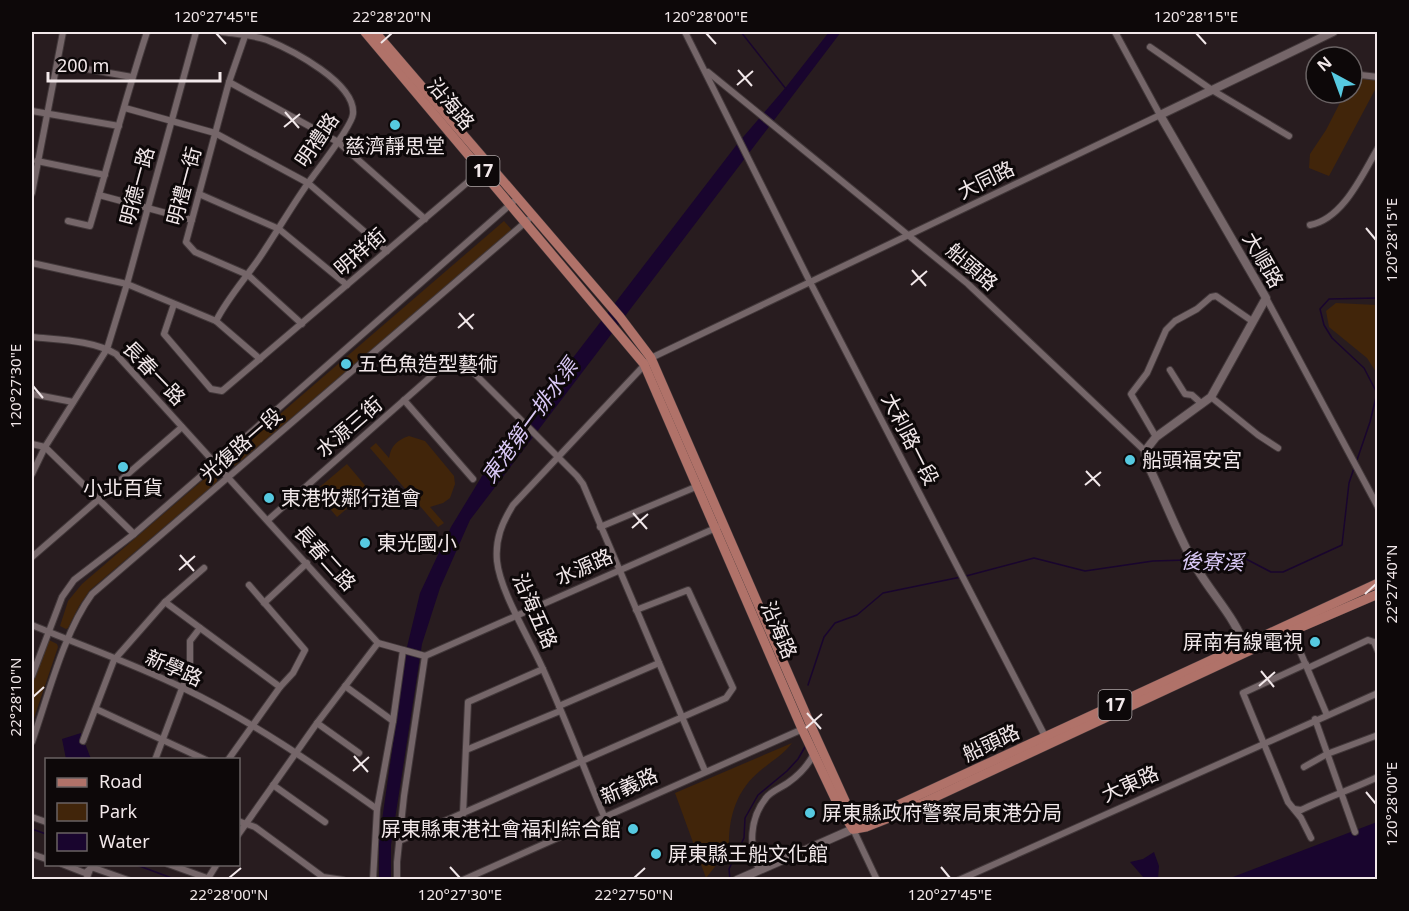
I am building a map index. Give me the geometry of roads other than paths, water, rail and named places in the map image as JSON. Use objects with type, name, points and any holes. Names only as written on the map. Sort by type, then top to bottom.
[{"type":"main road","name":"沿海路","points":[[365,32],[524,223],[612,325],[648,361],[698,486],[720,526],[802,704],[814,754],[840,809],[853,829]]},
{"type":"main road","name":"沿海路","points":[[375,32],[620,317],[648,361],[806,728],[846,802],[853,829]]},
{"type":"main road","name":"船頭路","points":[[853,829],[863,821],[1047,741],[1246,649],[1377,584]]},
{"type":"main road","name":"船頭路","points":[[1290,628],[1377,594]]},
{"type":"street","points":[[32,193],[63,32]]},
{"type":"street","points":[[68,221],[90,226],[147,32]]},
{"type":"street","name":"明德一路","points":[[32,474],[45,447],[106,348],[127,284],[196,32]]},
{"type":"street","name":"明禮路","points":[[216,321],[338,142],[353,116],[351,100],[342,87],[311,62],[265,40],[222,32]]},
{"type":"street","points":[[686,32],[705,69]]},
{"type":"street","name":"大順路","points":[[1115,32],[1160,115],[1266,298],[1377,507]]},
{"type":"street","name":"大同路","points":[[648,361],[1334,32]]},
{"type":"street","name":"明禮一街","points":[[245,36],[229,82],[186,242],[195,252],[248,275],[302,324]]},
{"type":"street","points":[[1150,47],[1212,90],[1288,136]]},
{"type":"street","points":[[58,64],[132,77]]},
{"type":"street","name":"船頭路","points":[[705,69],[968,284],[1144,451],[1146,463],[1195,565],[1209,589],[1221,603],[1246,649]]},
{"type":"street","name":"大利路一段","points":[[705,69],[810,282],[1047,741]]},
{"type":"street","points":[[229,82],[338,142],[425,219]]},
{"type":"street","points":[[125,108],[215,134],[308,183],[387,251]]},
{"type":"street","points":[[32,111],[118,126]]},
{"type":"street","points":[[1310,225],[1321,223],[1348,196],[1377,148]]},
{"type":"street","points":[[38,161],[105,174]]},
{"type":"street","name":"明祥街","points":[[174,304],[164,334],[211,390],[222,391],[482,170]]},
{"type":"street","points":[[199,194],[279,229],[347,285]]},
{"type":"street","points":[[99,195],[192,220]]},
{"type":"street","name":"光復路一段","points":[[32,676],[62,597],[74,580],[134,534],[518,198]]},
{"type":"street","name":"光復路一段","points":[[32,742],[68,639],[80,610],[92,594],[533,216]]},
{"type":"street","points":[[32,263],[127,284],[216,321],[260,359]]},
{"type":"street","points":[[1156,437],[1131,394],[1147,373],[1166,330],[1211,297],[1216,296],[1252,321]]},
{"type":"street","points":[[1144,451],[1156,437],[1211,397],[1266,298]]},
{"type":"street","name":"長春一路","points":[[32,337],[106,348],[116,354],[229,477]]},
{"type":"street","name":"水源三街","points":[[268,520],[452,358],[461,360],[558,457]]},
{"type":"street","name":"沿海五路","points":[[604,816],[543,669],[502,580],[496,547],[500,528],[513,505],[648,361]]},
{"type":"street","points":[[1170,370],[1185,394],[1192,395],[1202,404]]},
{"type":"street","points":[[32,394],[73,402]]},
{"type":"street","points":[[1211,397],[1278,448]]},
{"type":"street","points":[[404,400],[473,479]]},
{"type":"street","points":[[32,557],[182,427]]},
{"type":"street","points":[[32,444],[45,447],[134,534]]},
{"type":"street","points":[[558,457],[583,484],[705,771]]},
{"type":"street","name":"長春二路","points":[[229,477],[378,643]]},
{"type":"street","points":[[600,527],[698,486]]},
{"type":"street","name":"水源路","points":[[424,656],[720,526]]},
{"type":"street","points":[[264,603],[307,563]]},
{"type":"street","points":[[83,741],[114,660],[165,602],[204,568]]},
{"type":"street","points":[[229,758],[280,687],[293,673],[305,650],[249,585]]},
{"type":"street","points":[[399,841],[726,698],[733,688],[688,590],[636,610]]},
{"type":"street","points":[[165,602],[280,687]]},
{"type":"street","name":"新學路","points":[[32,625],[183,688],[297,753],[377,809]]},
{"type":"street","points":[[155,758],[190,667],[190,640],[200,628]]},
{"type":"street","points":[[1290,628],[1327,715]]},
{"type":"street","points":[[1311,838],[1288,802],[1243,693],[1368,640],[1374,642],[1377,651]]},
{"type":"street","points":[[240,832],[317,723],[378,643],[404,650],[424,656],[399,841],[398,879]]},
{"type":"street","points":[[373,879],[377,809],[404,650]]},
{"type":"street","points":[[466,750],[659,663]]},
{"type":"street","points":[[463,814],[468,702],[543,669]]},
{"type":"street","points":[[345,686],[393,721]]},
{"type":"street","name":"大東路","points":[[959,879],[1377,693]]},
{"type":"street","points":[[96,709],[204,758]]},
{"type":"street","points":[[1315,719],[1355,832]]},
{"type":"street","points":[[317,723],[359,753]]},
{"type":"street","name":"新義路","points":[[463,879],[806,728]]},
{"type":"street","points":[[1304,767],[1327,754],[1377,735]]},
{"type":"street","points":[[755,874],[751,843],[757,814],[766,798],[808,765],[814,754]]},
{"type":"street","points":[[1294,809],[1300,810],[1377,777]]},
{"type":"street","points":[[273,785],[325,822]]},
{"type":"street","points":[[240,822],[255,826],[323,878],[343,879]]},
{"type":"street","points":[[853,829],[876,879]]},
{"type":"street","name":"船頭路","points":[[739,879],[755,874],[853,829]]},
{"type":"street","points":[[67,866],[85,873],[92,866]]},
{"type":"street","points":[[86,879],[92,866]]},
{"type":"street","points":[[92,866],[128,879]]},
{"type":"street","points":[[173,866],[207,879],[216,866]]},
{"type":"water","name":"東港第一排水渠","points":[[829,32],[841,32],[470,520],[440,588],[422,644],[391,845],[391,879],[379,880],[379,841],[407,647],[420,593],[451,527],[482,476],[738,143]]},
{"type":"water","points":[[81,733],[91,758],[66,758],[62,739]]},
{"type":"water","points":[[1377,822],[1377,879],[1225,880]]},
{"type":"water","points":[[1154,852],[1159,866],[1158,879],[1143,879],[1130,862],[1143,859]]},
{"type":"waterway","points":[[741,32],[786,89]]},
{"type":"waterway","name":"後寮溪","points":[[1357,460],[1377,393],[1364,368],[1332,338],[1324,325],[1320,309],[1329,299],[1378,298]]},
{"type":"waterway","name":"後寮溪","points":[[1195,560],[1246,559],[1271,572],[1283,572],[1342,545],[1349,483],[1354,468]]},
{"type":"waterway","name":"後寮溪","points":[[966,576],[1034,558],[1085,571],[1153,561],[1187,560]]},
{"type":"waterway","name":"後寮溪","points":[[808,685],[824,637],[835,623],[857,615],[883,593],[961,577]]},
{"type":"waterway","points":[[730,880],[729,869],[744,838],[745,818],[758,795],[787,771],[805,747]]},
{"type":"waterway","points":[[32,829],[45,834]]},
{"type":"waterway","points":[[139,866],[177,880]]},
{"type":"place","name":"慈濟靜思堂","points":[[395,125]]},
{"type":"place","name":"五色魚造型藝術","points":[[346,364]]},
{"type":"place","name":"船頭福安宮","points":[[1130,460]]},
{"type":"place","name":"小北百貨","points":[[123,467]]},
{"type":"place","name":"東港牧鄰行道會","points":[[269,498]]},
{"type":"place","name":"東光國小","points":[[365,543]]},
{"type":"place","name":"屏南有線電視","points":[[1315,642]]},
{"type":"place","name":"屏東縣政府警察局東港分局","points":[[810,813]]},
{"type":"place","name":"屏東縣東港社會福利綜合館","points":[[633,829]]},
{"type":"place","name":"屏東縣王船文化館","points":[[656,854]]}]
